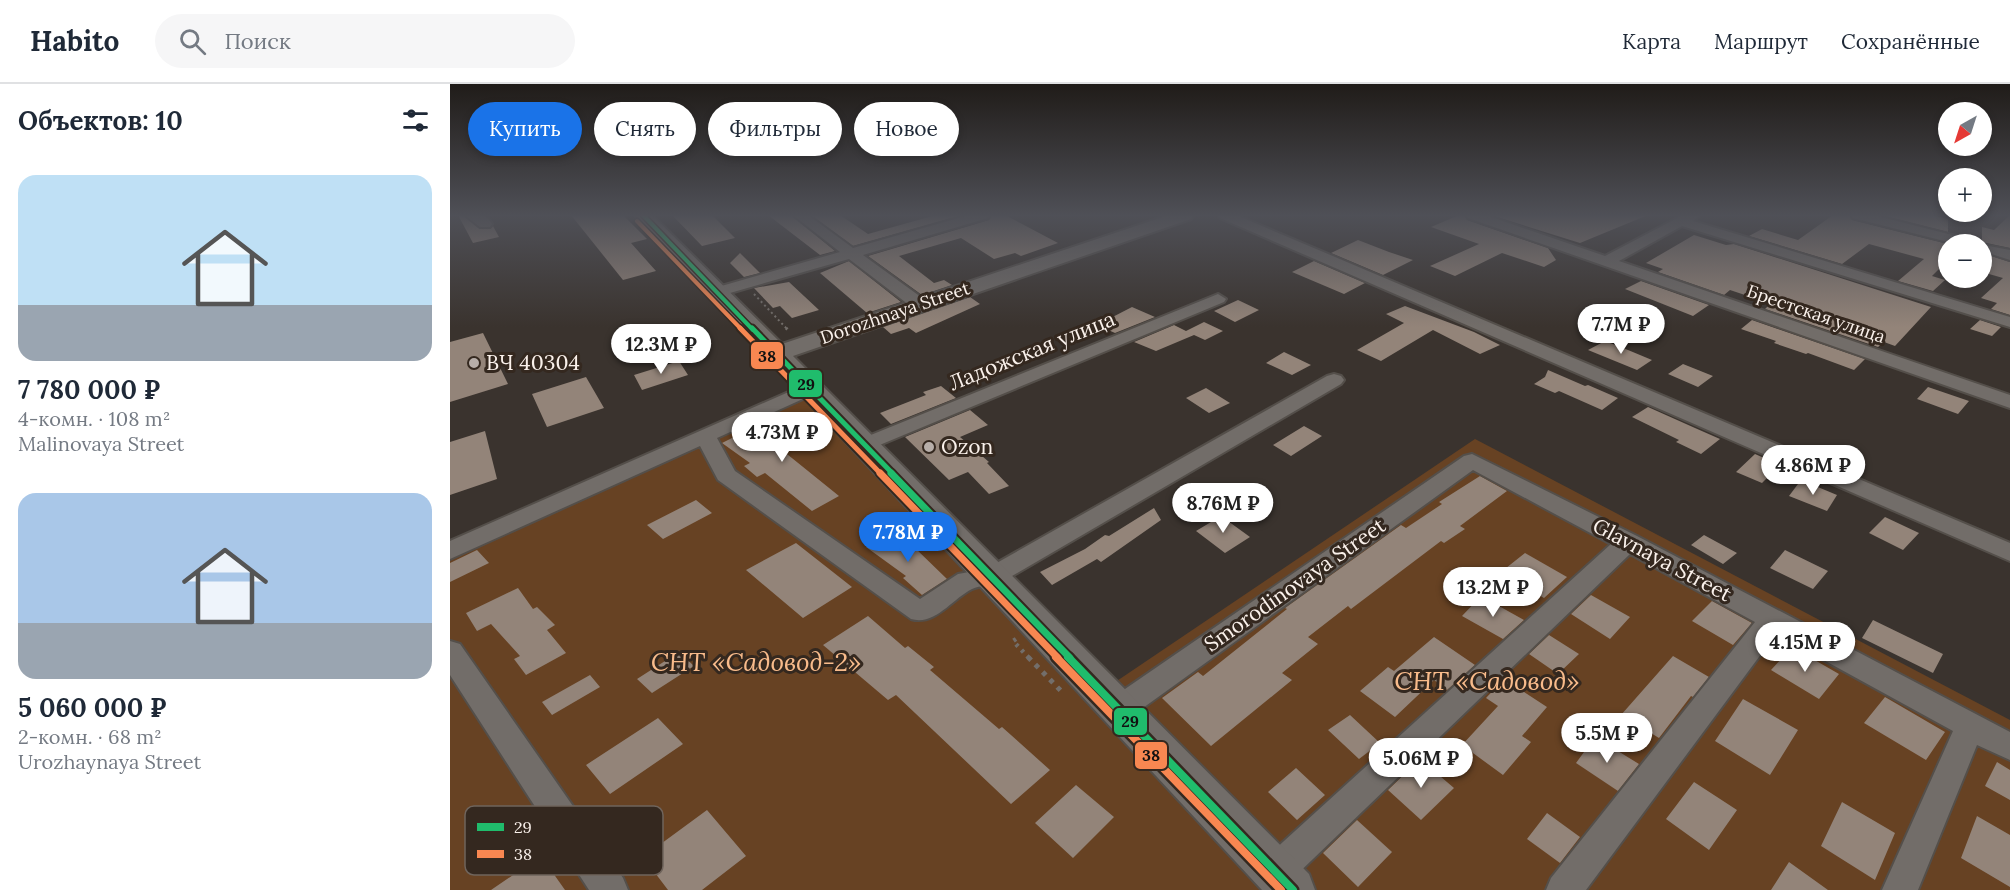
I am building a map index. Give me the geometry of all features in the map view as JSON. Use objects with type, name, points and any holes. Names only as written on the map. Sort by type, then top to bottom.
[{"type":"street","points":[[680,253],[1284,881],[1628,542]]},
{"type":"street","points":[[717,292],[850,253],[919,304]]},
{"type":"street","name":"Dorozhnaya Street","points":[[776,354],[1063,253]]},
{"type":"street","points":[[1314,253],[2010,553]]},
{"type":"street","name":"Брестская улица","points":[[1583,253],[2010,402]]},
{"type":"street","points":[[1607,261],[1623,253]]},
{"type":"street","points":[[1795,253],[2010,322]]},
{"type":"street","name":"Ладожская улица","points":[[863,445],[1218,299]]},
{"type":"street","points":[[705,435],[726,475],[920,612],[968,580],[991,577],[1334,380]]},
{"type":"street","points":[[450,551],[809,389]]},
{"type":"street","name":"Glavnaya Street","points":[[1472,461],[2010,747]]},
{"type":"street","name":"Smorodinovaya Street","points":[[1119,709],[1472,461]]},
{"type":"street","points":[[1564,890],[1773,619]]},
{"type":"street","points":[[450,652],[554,806]]},
{"type":"street","points":[[1899,890],[1970,726]]},
{"type":"street","points":[[600,875],[610,890]]},
{"type":"path","points":[[745,284],[803,345]]},
{"type":"green space","points":[[809,389],[1102,691],[1475,439],[2010,720],[2010,890],[450,890],[450,551]]},
{"type":"building","points":[[601,253],[640,253],[656,271],[623,280]]},
{"type":"building","points":[[740,253],[760,273],[744,277],[730,263]]},
{"type":"building","points":[[879,253],[911,253],[899,256],[934,283],[944,280],[952,285],[922,295],[868,256]]},
{"type":"building","points":[[984,253],[1031,253],[1021,256],[1015,253],[994,259]]},
{"type":"building","points":[[1331,253],[1391,253],[1413,260],[1383,275]]},
{"type":"building","points":[[1460,253],[1551,253],[1556,260],[1544,267],[1502,253],[1455,276],[1430,266]]},
{"type":"building","points":[[1664,253],[1761,253],[1931,307],[1895,346],[1884,342],[1878,347],[1765,309],[1769,303],[1730,290],[1724,295],[1658,272],[1663,269],[1646,263]]},
{"type":"building","points":[[1804,253],[1857,253],[1842,264]]},
{"type":"building","points":[[1901,253],[1938,253],[1938,270],[1932,276],[1938,278],[1938,286],[1933,291],[1898,281],[1924,259]]},
{"type":"building","points":[[1992,256],[2010,262],[2010,315],[1991,309],[1997,303],[1981,298],[2003,278],[1992,275]]},
{"type":"building","points":[[849,261],[901,302],[867,313],[820,273]]},
{"type":"building","points":[[1314,261],[1365,283],[1344,294],[1292,272]]},
{"type":"building","points":[[1641,281],[1709,305],[1693,316],[1625,289]]},
{"type":"building","points":[[789,282],[819,310],[792,318],[780,306],[773,308],[754,288]]},
{"type":"building","points":[[970,297],[980,304],[916,333],[909,328],[891,334],[883,327]]},
{"type":"building","points":[[1238,300],[1259,310],[1235,322],[1214,311]]},
{"type":"building","points":[[1405,306],[1474,332],[1500,345],[1480,354],[1433,330],[1381,361],[1357,350],[1404,323],[1386,314]]},
{"type":"building","points":[[1132,307],[1155,317],[1115,333],[1097,325]]},
{"type":"building","points":[[1752,320],[1865,359],[1854,370],[1774,343],[1776,341],[1741,329]]},
{"type":"building","points":[[1980,320],[2001,327],[1992,336],[1970,329]]},
{"type":"building","points":[[1204,322],[1223,331],[1205,340],[1194,335],[1156,351],[1134,342],[1174,325],[1186,331]]},
{"type":"building","name":"ВЧ 40304","points":[[483,333],[508,384],[450,402],[450,342]]},
{"type":"building","points":[[1605,341],[1652,360],[1637,370],[1588,350]]},
{"type":"building","points":[[1284,352],[1311,365],[1292,375],[1266,363]]},
{"type":"building","points":[[679,361],[688,375],[642,390],[634,375]]},
{"type":"building","points":[[1683,364],[1713,376],[1698,387],[1668,374]]},
{"type":"building","points":[[1548,370],[1618,398],[1602,410],[1559,391],[1555,393],[1534,384],[1545,377]]},
{"type":"building","points":[[586,377],[604,408],[547,427],[532,394]]},
{"type":"building","points":[[941,386],[956,398],[891,424],[880,413],[926,395],[923,392]]},
{"type":"building","points":[[1928,387],[1969,401],[1958,414],[1917,399]]},
{"type":"building","points":[[1206,388],[1230,403],[1209,413],[1186,398]]},
{"type":"building","points":[[1648,407],[1720,439],[1701,454],[1676,442],[1679,440],[1632,417]]},
{"type":"building","points":[[970,410],[988,425],[960,437],[989,462],[987,463],[1009,486],[989,494],[968,472],[949,480],[905,437]]},
{"type":"building","points":[[801,421],[818,432],[782,450],[839,496],[812,511],[765,473],[757,477],[744,466],[750,463],[722,443],[752,428],[767,437]]},
{"type":"building","points":[[1304,426],[1322,436],[1291,456],[1273,445]]},
{"type":"building","points":[[485,431],[497,479],[450,495],[450,442]]},
{"type":"building","points":[[1755,454],[1780,465],[1762,483],[1736,472]]},
{"type":"building","points":[[1480,476],[1507,491],[1460,526],[1465,529],[1444,543],[1441,541],[1351,609],[1348,606],[1308,637],[1318,644],[1282,673],[1292,680],[1211,746],[1162,698],[1198,672],[1203,676],[1287,609],[1285,608],[1401,525],[1406,528],[1442,504],[1439,502]]},
{"type":"building","points":[[1801,480],[1837,495],[1827,511],[1789,496]]},
{"type":"building","points":[[696,500],[712,513],[663,539],[647,525]]},
{"type":"building","points":[[1154,508],[1161,520],[1101,562],[1097,559],[1052,585],[1040,572],[1085,549],[1105,535],[1109,536]]},
{"type":"building","points":[[1221,516],[1250,537],[1225,553],[1196,531]]},
{"type":"building","points":[[1885,517],[1919,533],[1903,550],[1869,533]]},
{"type":"building","points":[[890,532],[915,548],[947,579],[922,595],[903,578],[906,576],[866,547]]},
{"type":"building","points":[[1704,535],[1737,553],[1723,564],[1691,545]]},
{"type":"building","points":[[796,543],[852,587],[803,618],[746,570]]},
{"type":"building","points":[[477,550],[489,563],[450,582],[450,563]]},
{"type":"building","points":[[1785,550],[1828,571],[1813,589],[1770,568]]},
{"type":"building","points":[[1525,553],[1567,577],[1544,598],[1501,572]]},
{"type":"building","points":[[518,588],[533,609],[537,607],[555,625],[547,630],[566,653],[526,675],[514,659],[520,656],[491,624],[477,631],[466,613]]},
{"type":"building","points":[[1591,595],[1630,617],[1610,639],[1571,614]]},
{"type":"building","points":[[1481,596],[1524,620],[1503,639],[1462,616]]},
{"type":"building","points":[[1712,601],[1752,623],[1733,645],[1692,621]]},
{"type":"building","points":[[868,616],[905,648],[908,646],[934,667],[930,670],[999,729],[1002,727],[1050,770],[1011,804],[896,695],[888,700],[823,645]]},
{"type":"building","points":[[1873,620],[1943,654],[1933,673],[1862,638]]},
{"type":"building","points":[[1549,635],[1579,654],[1558,674],[1529,654]]},
{"type":"building","points":[[1434,637],[1475,665],[1447,690],[1434,680],[1395,717],[1360,691],[1388,667],[1394,671]]},
{"type":"building","points":[[1792,647],[1839,674],[1819,699],[1771,670]]},
{"type":"building","points":[[679,652],[694,666],[652,693],[637,679]]},
{"type":"building","points":[[1673,656],[1709,677],[1693,697],[1691,696],[1659,738],[1621,715]]},
{"type":"building","points":[[590,675],[600,687],[552,715],[542,702]]},
{"type":"building","points":[[1504,679],[1547,707],[1522,736],[1531,742],[1503,775],[1462,745],[1498,706],[1486,698]]},
{"type":"building","points":[[1885,697],[1945,732],[1926,760],[1864,723]]},
{"type":"building","points":[[1743,699],[1798,730],[1770,775],[1715,741]]},
{"type":"building","points":[[1350,715],[1380,743],[1359,759],[1328,730]]},
{"type":"building","points":[[658,718],[683,744],[610,794],[586,765]]},
{"type":"building","points":[[1595,737],[1639,764],[1618,791],[1576,763]]},
{"type":"building","points":[[1420,759],[1454,788],[1421,820],[1388,790]]},
{"type":"building","points":[[1997,762],[2010,770],[2010,800],[1985,786]]},
{"type":"building","points":[[1296,768],[1325,795],[1297,820],[1268,792]]},
{"type":"building","points":[[1694,782],[1737,810],[1709,850],[1666,819]]},
{"type":"building","points":[[1076,785],[1114,817],[1073,858],[1035,823]]},
{"type":"building","points":[[1842,802],[1895,833],[1875,880],[1821,846]]},
{"type":"building","points":[[707,810],[746,856],[702,890],[668,890],[657,875],[663,875],[663,842]]},
{"type":"building","points":[[1547,813],[1580,837],[1560,863],[1527,839]]},
{"type":"building","points":[[1977,816],[2010,835],[2010,887],[1961,858]]},
{"type":"building","points":[[1357,820],[1392,852],[1358,887],[1323,853]]},
{"type":"building","points":[[1789,862],[1828,890],[1771,890]]},
{"type":"building","points":[[513,875],[554,875],[565,890],[491,890]]},
{"type":"transit line","name":"38","points":[[667,253],[1281,890]]},
{"type":"transit line","name":"29","points":[[679,253],[1293,890]]},
{"type":"place","name":"ВЧ 40304","points":[[474,363]]},
{"type":"place","name":"Ozon","points":[[929,447]]},
{"type":"park label","name":"СНТ «Садовод-2»","points":[[756,662]]},
{"type":"park label","name":"СНТ «Садовод»","points":[[1487,681]]}]
